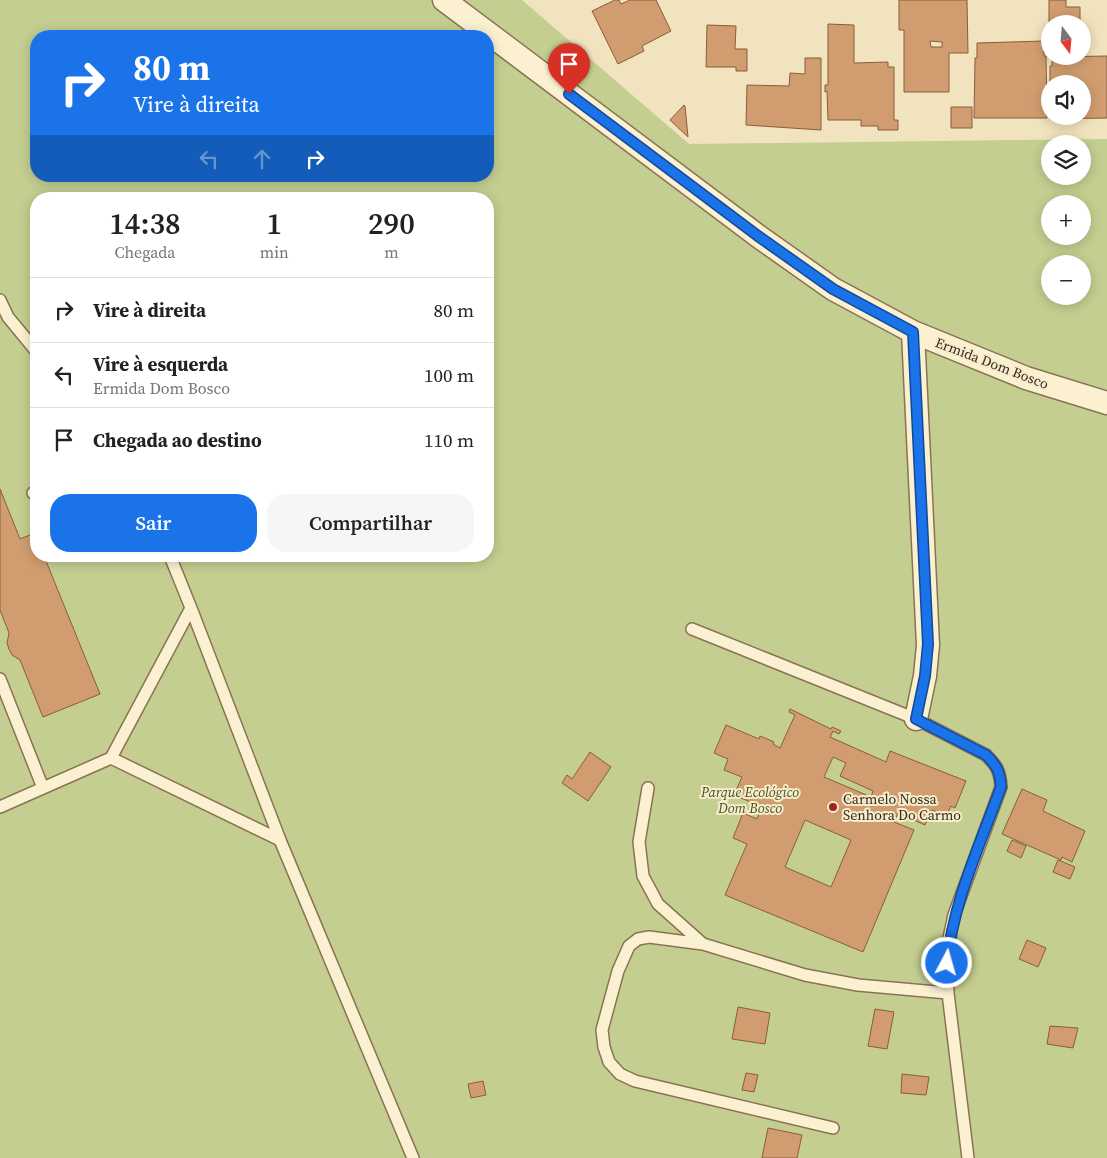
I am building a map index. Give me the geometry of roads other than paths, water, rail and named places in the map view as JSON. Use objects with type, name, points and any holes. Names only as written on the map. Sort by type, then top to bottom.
[{"type":"street","name":"Ermida Dom Bosco","points":[[444,0],[484,30]]},
{"type":"street","name":"Ermida Dom Bosco","points":[[494,38],[758,236],[833,289],[913,332],[1026,378],[1107,403]]},
{"type":"street","points":[[913,332],[928,644],[925,676],[916,719]]},
{"type":"lane","points":[[0,300],[8,317],[30,343]]},
{"type":"lane","points":[[173,562],[192,608],[280,840],[413,1158]]},
{"type":"lane","points":[[0,807],[111,758],[192,608]]},
{"type":"lane","points":[[692,629],[916,719],[986,755],[994,763],[1000,774],[1001,787],[954,915],[949,938],[947,963],[948,993],[968,1158]]},
{"type":"lane","points":[[0,679],[43,788]]},
{"type":"lane","points":[[111,758],[280,840]]},
{"type":"lane","points":[[648,788],[639,842],[643,876],[658,904],[703,944]]},
{"type":"lane","points":[[833,1128],[636,1081],[620,1074],[609,1062],[604,1047],[602,1030],[618,971],[629,946],[638,939],[649,937],[703,944],[805,975],[858,985],[948,993]]},
{"type":"place","name":"Carmelo Nossa Senhora Do Carmo","points":[[833,807]]},
{"type":"park label","name":"Parque Ecológico Dom Bosco","points":[[750,800]]}]
